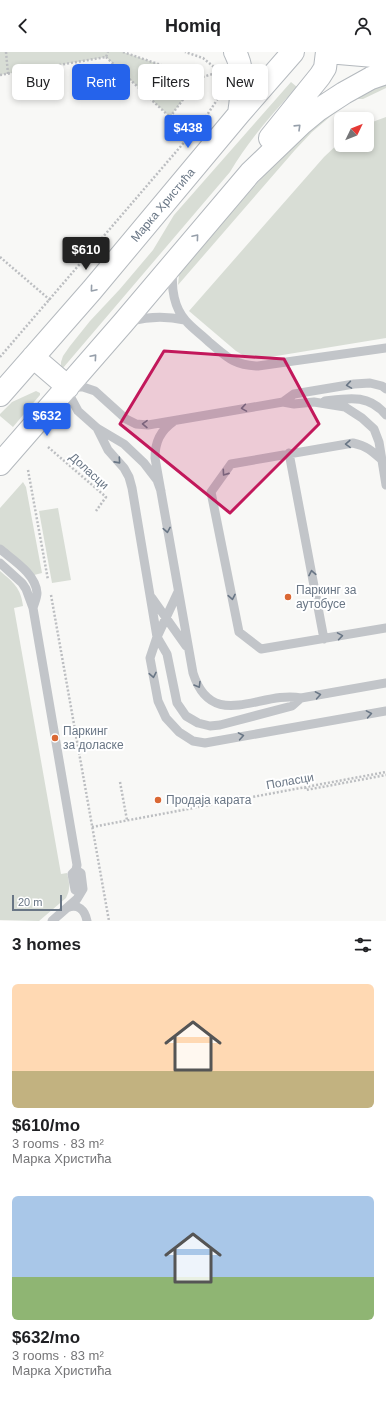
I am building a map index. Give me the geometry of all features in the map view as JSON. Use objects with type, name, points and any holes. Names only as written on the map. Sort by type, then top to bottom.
[{"type":"street","points":[[234,52],[240,66],[242,77],[242,95],[239,114]]},
{"type":"street","name":"Марка Христића","points":[[0,395],[97,284],[239,114],[294,52]]},
{"type":"street","points":[[250,173],[260,152],[270,138],[325,68],[327,52],[386,57]]},
{"type":"street","points":[[0,464],[123,323],[250,173],[301,124],[318,110],[371,78],[386,73]]},
{"type":"street","points":[[33,357],[68,387]]},
{"type":"lane","points":[[176,260],[173,272],[173,294],[177,306],[185,320],[226,356],[242,365],[258,366],[386,348]]},
{"type":"lane","points":[[123,323],[152,317],[185,320]]},
{"type":"lane","points":[[283,402],[294,394],[354,384],[370,383],[382,386],[386,389]]},
{"type":"lane","points":[[161,491],[157,480],[144,463],[118,440],[98,428],[78,411],[71,398],[68,387],[83,387],[95,391],[126,419],[136,424],[148,425],[283,402],[294,404],[357,398],[377,406],[386,415]]},
{"type":"lane","points":[[314,402],[345,408],[362,418],[374,429],[379,442],[386,485]]},
{"type":"lane","points":[[183,418],[174,421],[161,432],[157,440],[155,458],[188,649],[196,683],[210,700],[218,704],[229,706],[238,706],[290,696],[301,698],[386,683]]},
{"type":"lane","points":[[98,428],[108,450],[124,468],[129,477],[157,637],[167,654],[177,703],[186,716],[198,723],[210,726],[220,725],[292,706],[301,698]]},
{"type":"lane","points":[[382,460],[363,445],[353,443],[289,453],[232,464],[211,492],[239,632],[261,649],[386,628]]},
{"type":"lane","points":[[289,453],[324,639]]},
{"type":"lane","points":[[0,549],[24,569],[34,584],[37,593],[32,608]]},
{"type":"lane","points":[[0,563],[22,582],[26,589],[32,608],[78,865],[72,874],[75,890],[80,893],[77,899],[52,921]]},
{"type":"lane","points":[[178,592],[157,637],[150,658],[158,701],[166,718],[179,732],[193,741],[205,743],[386,711]]},
{"type":"lane","points":[[150,595],[188,649]]},
{"type":"lane","points":[[64,910],[74,906],[80,908],[84,912],[87,921]]},
{"type":"path","points":[[6,52],[8,74]]},
{"type":"path","points":[[106,57],[108,52]]},
{"type":"path","points":[[123,52],[158,64]]},
{"type":"path","points":[[185,52],[203,58],[212,65]]},
{"type":"path","points":[[0,75],[106,57]]},
{"type":"path","points":[[106,57],[190,136]]},
{"type":"path","points":[[170,117],[183,100]]},
{"type":"path","points":[[0,357],[190,136],[205,118],[216,100]]},
{"type":"path","points":[[0,257],[50,300]]},
{"type":"path","name":"Доласци","points":[[48,447],[106,497],[96,511]]},
{"type":"path","points":[[28,470],[49,586]]},
{"type":"path","points":[[50,594],[109,921]]},
{"type":"path","name":"Поласци","points":[[92,827],[305,787],[386,774]]},
{"type":"path","points":[[120,782],[126,820]]},
{"type":"highlighted area","points":[[164,351],[284,359],[319,424],[230,513],[120,424]]},
{"type":"shaded area","points":[[0,52],[123,52],[158,64],[138,64],[138,87],[130,80],[130,64],[113,64],[106,57],[64,64],[12,64],[12,73],[0,75]]},
{"type":"shaded area","points":[[386,81],[386,88],[363,99],[355,99]]},
{"type":"shaded area","points":[[291,82],[297,87],[261,128],[230,172],[63,368],[61,367],[63,356],[70,346],[90,321],[120,289],[153,250],[174,215]]},
{"type":"shaded area","points":[[152,100],[183,100],[170,117]]},
{"type":"shaded area","points":[[338,103],[338,110],[312,132],[295,150],[178,285],[179,275],[184,266],[296,139]]},
{"type":"shaded area","points":[[386,117],[386,338],[258,359],[246,357],[236,351],[189,311],[324,157],[334,148],[334,152],[374,152],[374,121]]},
{"type":"shaded area","points":[[36,391],[40,393],[40,395],[13,427],[0,416],[0,414],[12,402]]},
{"type":"shaded area","points":[[23,482],[26,487],[42,573],[34,575],[0,546],[0,508]]},
{"type":"shaded area","points":[[58,508],[71,580],[52,583],[39,511]]},
{"type":"shaded area","points":[[0,571],[16,586],[22,600],[23,606],[14,608],[61,874],[67,873],[69,882],[69,892],[66,898],[39,921],[0,920]]},
{"type":"place","name":"Паркинг за аутобусе","points":[[288,597]]},
{"type":"place","name":"Паркинг за доласке","points":[[55,738]]},
{"type":"place","name":"Продаја карата","points":[[158,800]]}]
